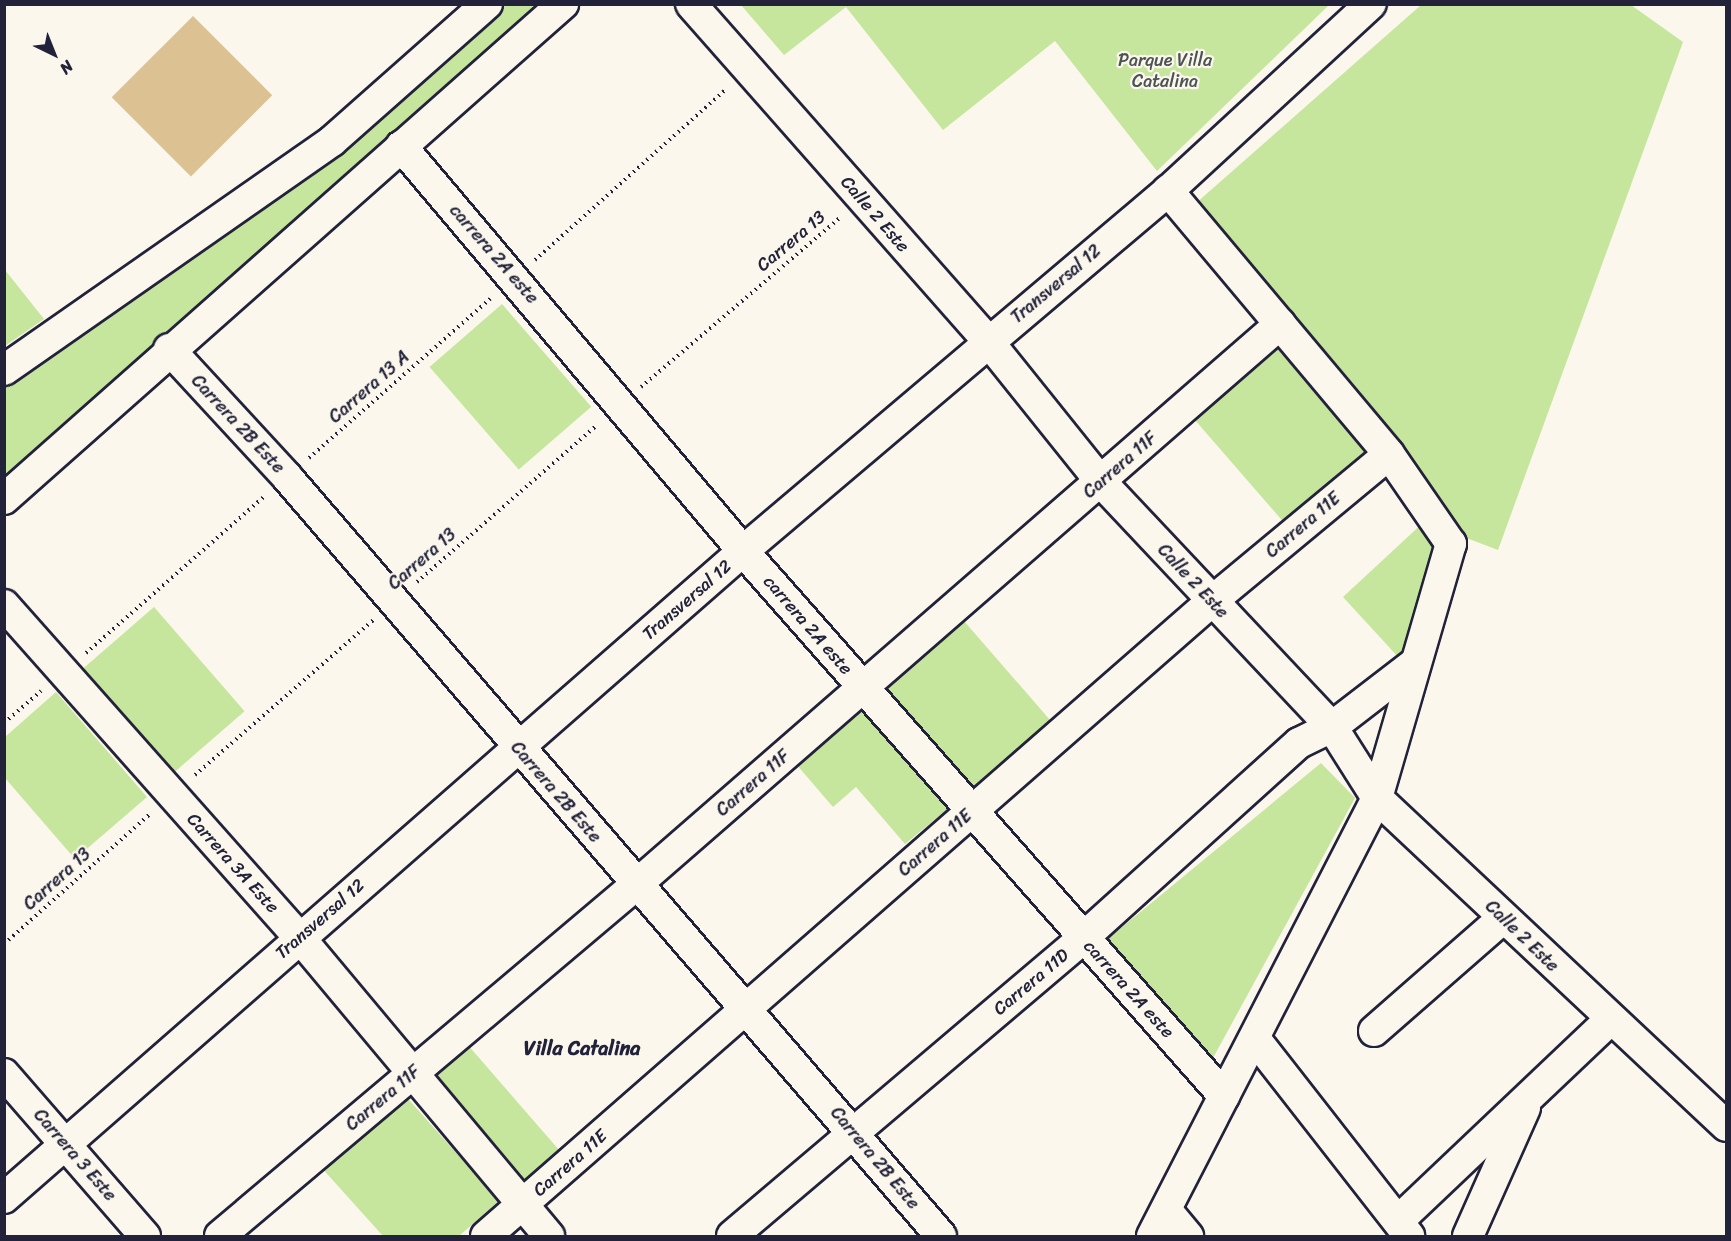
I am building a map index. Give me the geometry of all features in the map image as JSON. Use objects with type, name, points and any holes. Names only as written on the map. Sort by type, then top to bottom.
[{"type":"street","points":[[4,370],[332,141],[487,4]]},
{"type":"street","points":[[4,499],[169,349],[563,4]]},
{"type":"street","name":"Calle 2 Este","points":[[691,4],[988,341],[1101,482],[1211,602],[1332,727],[1377,798],[1610,1020],[1726,1126]]},
{"type":"street","name":"Transversal 12","points":[[4,1197],[67,1146],[299,937],[743,551],[988,341],[1168,191],[1371,4]]},
{"type":"street","name":"carrera 2A este","points":[[400,146],[515,278],[743,551],[1224,1096]]},
{"type":"street","points":[[1152,1236],[1167,1211],[1224,1096],[1256,1040],[1377,798],[1451,544],[1389,454],[1168,191]]},
{"type":"street","name":"Carrera 11F","points":[[220,1236],[637,884],[1280,324]]},
{"type":"street","name":"Carrera 2B Este","points":[[169,349],[287,477],[516,748],[854,1132],[941,1236]]},
{"type":"street","name":"Carrera 11E","points":[[486,1236],[1211,602],[1389,454]]},
{"type":"street","name":"Carrera 3A Este","points":[[4,605],[299,937],[549,1236]]},
{"type":"street","name":"Carrera 11D","points":[[732,1236],[1083,938],[1299,743],[1332,727],[1415,663]]},
{"type":"street","points":[[1374,1031],[1503,918]]},
{"type":"street","points":[[1256,1040],[1404,1229],[1531,1095],[1610,1020]]},
{"type":"street","name":"Carrera 3 Este","points":[[4,1074],[145,1236]]},
{"type":"street","points":[[1468,1236],[1531,1095]]},
{"type":"street","points":[[1167,1211],[1188,1236]]},
{"type":"path","name":"Carrera 13 A","points":[[4,723],[515,278],[749,68]]},
{"type":"path","name":"Carrera 13","points":[[4,944],[621,404],[862,199]]},
{"type":"green space","points":[[494,5],[549,5],[5,493],[4,376]]},
{"type":"green space","name":"Parque Villa Catalina","points":[[741,5],[1329,5],[1157,171],[1055,41],[943,130],[846,7],[784,55]]},
{"type":"green space","points":[[1421,5],[1631,5],[1683,42],[1498,550],[1456,534],[1195,204]]},
{"type":"green space","points":[[5,270],[44,319],[4,346]]},
{"type":"green space","points":[[502,304],[591,407],[519,470],[430,367]]},
{"type":"green space","points":[[1275,346],[1370,455],[1288,527],[1193,418]]},
{"type":"green space","points":[[1426,520],[1440,538],[1400,659],[1343,597]]},
{"type":"green space","points":[[154,607],[245,711],[173,773],[82,669]]},
{"type":"green space","points":[[957,613],[1053,724],[973,793],[877,683]]},
{"type":"green space","points":[[56,692],[147,797],[75,859],[5,778],[5,737]]},
{"type":"green space","points":[[857,700],[949,808],[905,844],[856,787],[833,807],[790,757]]},
{"type":"green space","points":[[1321,763],[1355,798],[1213,1058],[1104,942]]},
{"type":"green space","points":[[467,1044],[560,1151],[523,1183],[430,1076]]},
{"type":"green space","points":[[402,1092],[499,1201],[459,1236],[383,1236],[320,1166]]},
{"type":"building","points":[[193,16],[272,95],[191,177],[112,97]]},
{"type":"district","name":"Villa Catalina","points":[[582,1048]]}]
